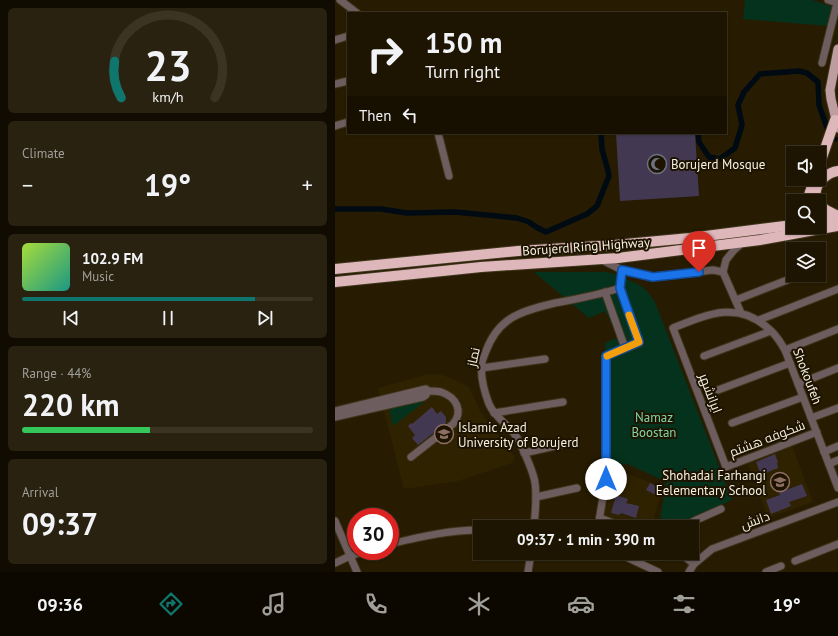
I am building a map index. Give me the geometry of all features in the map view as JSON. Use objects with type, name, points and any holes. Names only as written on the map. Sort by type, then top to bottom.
[{"type":"highway","points":[[826,150],[837,124]]},
{"type":"highway","points":[[815,194],[819,184],[825,177],[838,171]]},
{"type":"highway","points":[[826,210],[838,217]]},
{"type":"highway","name":"Borujerd Ring Highway","points":[[826,223],[838,217]]},
{"type":"highway","name":"Borujerd Ring Highway","points":[[335,269],[519,251],[615,245],[690,238],[786,225]]},
{"type":"highway","name":"Borujerd Ring Highway","points":[[826,225],[838,226]]},
{"type":"highway","points":[[826,228],[838,235]]},
{"type":"highway","name":"Borujerd Ring Highway","points":[[335,282],[523,264],[656,254],[742,243],[786,233]]},
{"type":"main road","points":[[837,124],[830,90],[838,49]]},
{"type":"street","points":[[340,0],[356,12]]},
{"type":"street","points":[[821,64],[838,3],[828,0]]},
{"type":"street","points":[[335,40],[347,36]]},
{"type":"street","points":[[335,84],[347,81]]},
{"type":"street","points":[[335,126],[347,122]]},
{"type":"street","points":[[438,134],[449,176]]},
{"type":"street","points":[[741,312],[723,272],[726,260],[742,243]]},
{"type":"street","points":[[600,259],[622,270],[653,277],[713,270],[723,272]]},
{"type":"street","points":[[605,520],[600,518],[606,479],[606,356],[639,342],[620,288],[622,270]]},
{"type":"street","points":[[736,300],[786,281]]},
{"type":"street","name":"نماز","points":[[534,520],[536,497],[535,479],[516,437],[494,413],[489,404],[482,375],[482,361],[488,345],[496,332],[505,322],[517,314],[534,308],[620,288]]},
{"type":"street","points":[[759,320],[838,290]]},
{"type":"street","points":[[605,292],[625,348]]},
{"type":"street","name":"Shokoufeh","points":[[673,328],[701,317],[721,312],[741,312],[759,320],[771,330],[785,350],[824,452],[829,464],[835,471],[837,484]]},
{"type":"street","name":"ایرانشهر","points":[[673,328],[726,467]]},
{"type":"street","points":[[785,350],[838,329]]},
{"type":"street","points":[[703,356],[771,330]]},
{"type":"street","points":[[482,368],[545,359]]},
{"type":"street","points":[[718,390],[790,363]]},
{"type":"street","points":[[798,384],[838,368]]},
{"type":"street","points":[[335,411],[421,390],[442,392],[452,399],[458,407],[459,413],[457,419],[453,424],[411,457]]},
{"type":"street","points":[[335,417],[423,397],[428,391]]},
{"type":"street","points":[[732,424],[803,397]]},
{"type":"street","points":[[494,413],[563,402]]},
{"type":"street","points":[[811,418],[838,408]]},
{"type":"street","name":"شکوفه هشتم","points":[[726,467],[817,432]]},
{"type":"street","points":[[524,453],[573,442]]},
{"type":"street","points":[[824,452],[838,446]]},
{"type":"street","points":[[829,464],[838,460]]},
{"type":"street","points":[[536,497],[577,488]]},
{"type":"street","name":"دانش","points":[[689,572],[694,564],[712,549],[838,502]]},
{"type":"street","points":[[696,520],[721,508]]},
{"type":"street","points":[[335,521],[337,530],[347,550]]},
{"type":"street","points":[[399,542],[447,532],[473,530]]},
{"type":"street","points":[[795,561],[838,544]]},
{"type":"street","points":[[335,563],[347,557]]},
{"type":"street","points":[[352,560],[357,572]]},
{"type":"street","points":[[528,572],[530,560]]},
{"type":"street","points":[[632,560],[658,572]]},
{"type":"street","points":[[689,560],[694,564]]},
{"type":"street","points":[[766,572],[781,566]]},
{"type":"shaded area","name":"Islamic Azad University of Borujerd","points":[[428,374],[442,375],[469,387],[480,411],[515,457],[512,463],[458,481],[404,489],[378,388]]},
{"type":"shaded area","name":"Shohadai Farhangi Eelementary School","points":[[792,446],[813,502],[768,518],[747,462]]},
{"type":"shaded area","points":[[625,468],[627,474],[662,488],[653,520],[619,520],[603,514],[614,478],[614,471]]},
{"type":"green space","points":[[745,0],[812,0],[833,7],[829,26],[743,19]]},
{"type":"green space","name":"Namaz Boostan","points":[[534,272],[605,272],[616,274],[625,278],[641,286],[647,291],[655,302],[732,500],[688,520],[660,520],[666,482],[628,464],[608,467],[605,343],[619,337],[605,311],[589,318]]},
{"type":"green space","points":[[428,399],[393,426],[389,408]]},
{"type":"building","name":"Borujerd Mosque","points":[[616,134],[695,134],[699,196],[620,201]]},
{"type":"building","points":[[432,407],[437,414],[441,411],[446,417],[446,423],[418,445],[412,438],[415,435],[408,426]]},
{"type":"building","points":[[775,454],[778,462],[778,468],[761,475],[756,462]]},
{"type":"building","points":[[650,483],[660,488],[656,495],[646,490]]},
{"type":"building","points":[[802,484],[807,496],[789,502],[791,506],[771,514],[766,500],[780,495],[778,490],[785,488],[786,490]]},
{"type":"building","points":[[616,495],[628,499],[626,503],[639,506],[636,518],[621,513],[619,515],[611,513]]},
{"type":"waterway","points":[[698,134],[699,142],[709,157],[720,159],[735,148],[742,125],[738,105],[744,92],[760,74],[799,71],[807,73],[818,82],[819,105],[831,139],[835,139]]},
{"type":"waterway","points":[[335,209],[381,209],[407,213],[455,212],[517,218],[529,222],[546,232],[587,214],[597,206],[609,176],[602,149],[601,134]]},
{"type":"slow traffic","points":[[607,356],[639,342],[629,315]]},
{"type":"place","name":"Borujerd Mosque","points":[[657,164]]},
{"type":"place","name":"Islamic Azad University of Borujerd","points":[[444,434]]},
{"type":"place","name":"Shohadai Farhangi Eelementary School","points":[[780,482]]},
{"type":"route","points":[[606,479],[606,356],[639,342],[620,288],[622,270],[653,277],[699,272]]}]
